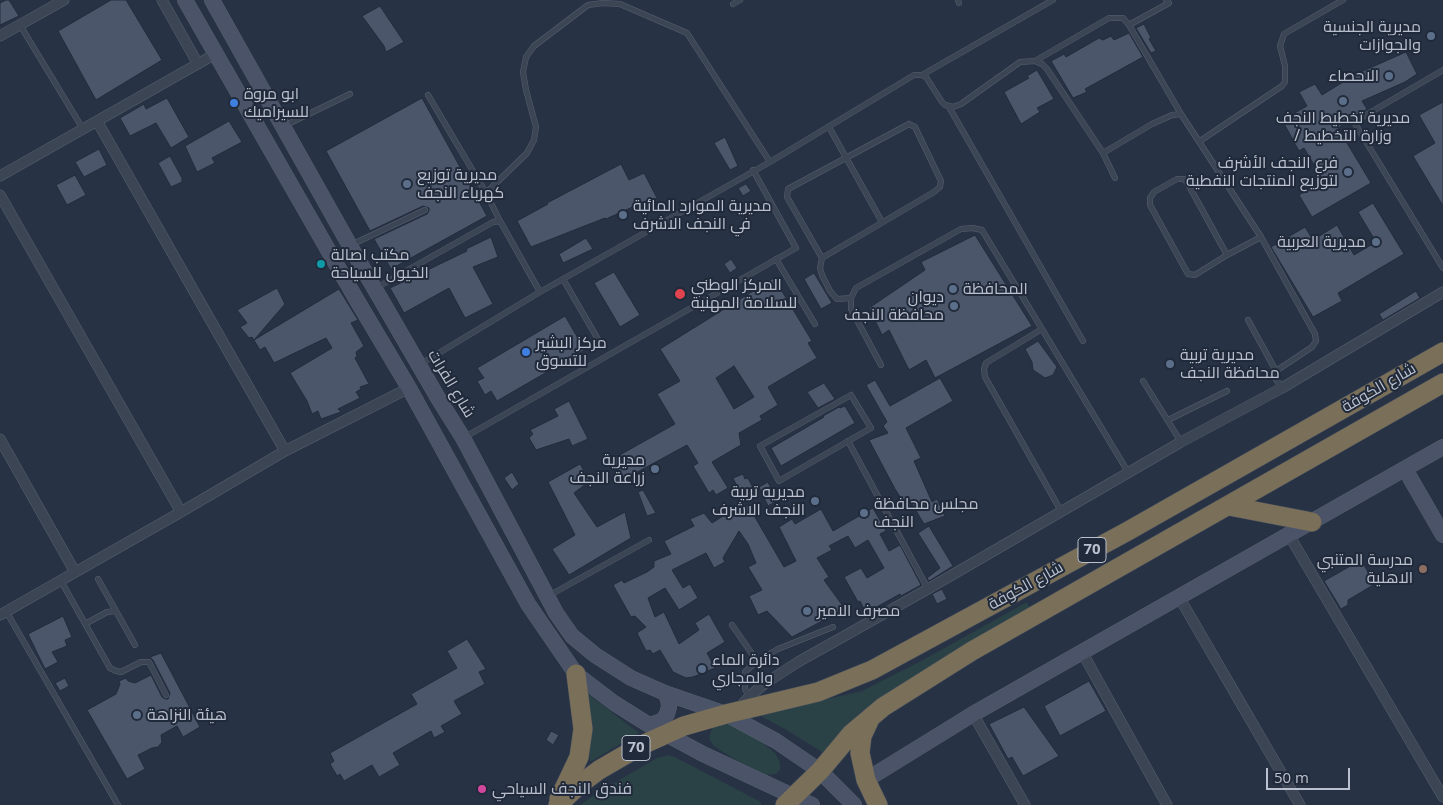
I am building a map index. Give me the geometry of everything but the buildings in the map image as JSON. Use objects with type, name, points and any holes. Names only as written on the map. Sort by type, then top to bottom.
[{"type":"highway","name":"شارع الكوفة","points":[[731,713],[818,692],[872,670],[1128,531],[1443,352]]},
{"type":"highway","name":"شارع الكوفة","points":[[790,801],[820,771],[851,734],[872,715],[972,651],[1443,383]]},
{"type":"highway","points":[[1229,506],[1312,522]]},
{"type":"highway","points":[[557,805],[579,757],[584,729],[576,674]]},
{"type":"highway","name":"70","points":[[557,805],[599,770],[642,745],[684,726],[731,713]]},
{"type":"highway","points":[[872,715],[862,736],[860,753],[866,780],[878,805]]},
{"type":"main road","points":[[185,0],[409,388],[528,604],[576,674],[614,703],[649,725],[790,801],[812,805]]},
{"type":"main road","name":"شارع الفرات","points":[[212,0],[419,365],[463,438],[547,597],[572,636],[595,655],[631,678],[665,692],[731,713],[820,771],[854,805]]},
{"type":"main road","points":[[337,263],[347,264],[353,259],[353,249]]},
{"type":"main road","points":[[358,302],[366,292],[375,288]]},
{"type":"main road","points":[[866,780],[973,714],[1443,447]]},
{"type":"main road","points":[[1405,469],[1443,535]]},
{"type":"main road","points":[[649,725],[662,720],[667,714],[669,706],[665,692]]},
{"type":"street","points":[[0,36],[64,0]]},
{"type":"street","points":[[162,0],[198,64]]},
{"type":"street","points":[[0,176],[217,53]]},
{"type":"street","points":[[97,121],[285,451]]},
{"type":"street","points":[[0,196],[181,512]]},
{"type":"street","points":[[731,713],[749,697],[798,662],[928,589],[1128,472],[1282,388],[1443,292]]},
{"type":"street","points":[[3,613],[285,451],[409,388]]},
{"type":"street","points":[[0,438],[75,572]]},
{"type":"street","points":[[1289,534],[1443,797]]},
{"type":"street","points":[[1179,597],[1300,805]]},
{"type":"street","points":[[1082,652],[1167,805]]},
{"type":"street","points":[[973,714],[1025,805]]},
{"type":"lane","points":[[733,4],[740,0]]},
{"type":"lane","points":[[419,365],[564,278],[770,162],[914,75],[922,75],[1053,0]]},
{"type":"lane","points":[[1129,25],[1168,2],[1175,0]]},
{"type":"lane","points":[[1200,141],[1282,86],[1285,82],[1285,66],[1280,46],[1284,34],[1343,0]]},
{"type":"lane","points":[[486,194],[527,153],[534,140],[536,127],[523,72],[526,57],[534,46],[588,5],[603,3],[620,4],[687,33],[770,162]]},
{"type":"lane","points":[[1035,61],[1109,18],[1123,18],[1129,25],[1181,114],[1261,237],[1316,338],[1312,347],[1276,371]]},
{"type":"lane","points":[[20,25],[83,128]]},
{"type":"lane","points":[[949,107],[961,104],[1020,62],[1027,60],[1035,61],[1047,69],[1103,153],[1115,178]]},
{"type":"lane","points":[[1443,70],[1354,122],[1443,268]]},
{"type":"lane","points":[[922,75],[942,102],[949,107],[1083,341]]},
{"type":"lane","points":[[284,127],[350,94]]},
{"type":"lane","points":[[428,96],[486,194],[540,292]]},
{"type":"lane","points":[[1103,153],[1172,114],[1181,114]]},
{"type":"lane","points":[[822,258],[940,187],[941,181],[915,127],[909,124],[788,190],[787,197],[822,258],[820,268],[830,291],[837,299],[851,298]]},
{"type":"lane","points":[[829,127],[882,222]]},
{"type":"lane","points":[[463,438],[796,248],[753,170]]},
{"type":"lane","points":[[1227,255],[1184,179],[1177,180],[1154,192],[1150,198],[1150,205],[1188,274],[1195,275],[1261,237]]},
{"type":"lane","points":[[353,249],[425,210]]},
{"type":"lane","points":[[375,288],[489,224],[500,222]]},
{"type":"lane","points":[[881,365],[851,309],[851,298],[856,288],[961,230],[973,228],[982,230],[1128,472]]},
{"type":"lane","points":[[776,259],[815,324]]},
{"type":"lane","points":[[564,278],[599,341]]},
{"type":"lane","points":[[1248,320],[1276,371],[1275,378],[1282,388]]},
{"type":"lane","points":[[1042,329],[986,363],[984,369],[985,377],[1061,511]]},
{"type":"lane","points":[[1143,381],[1181,442]]},
{"type":"lane","points":[[1168,420],[1227,391]]},
{"type":"lane","points":[[851,395],[870,428],[848,441],[779,480],[760,446],[851,395]]},
{"type":"lane","points":[[848,441],[928,589]]},
{"type":"lane","points":[[547,597],[649,540]]},
{"type":"lane","points":[[98,579],[135,645]]},
{"type":"lane","points":[[61,580],[110,668],[122,672],[141,662],[149,662],[166,695]]},
{"type":"lane","points":[[85,624],[107,612],[116,612]]},
{"type":"lane","points":[[3,613],[118,805]]},
{"type":"lane","points":[[732,625],[757,661]]},
{"type":"lane","points":[[749,697],[745,689],[745,672],[757,661],[778,649],[833,627]]},
{"type":"green space","points":[[1027,602],[1032,612],[827,755],[755,713],[862,691],[923,660]]},
{"type":"green space","points":[[583,690],[639,733],[590,762]]},
{"type":"green space","points":[[724,723],[735,725],[751,733],[775,753],[780,762],[780,770],[776,774],[766,775],[739,762],[714,746],[709,739],[711,731],[715,725]]},
{"type":"green space","points":[[668,755],[761,802],[761,805],[580,805],[657,758]]},
{"type":"place","name":"مديرية الجنسية والجوازات","points":[[1431,36]]},
{"type":"place","name":"الاحصاء","points":[[1389,76]]},
{"type":"place","name":"مديرية تخطيط النجف / وزارة التخطيط","points":[[1343,101]]},
{"type":"place","name":"ابو مروة للسيراميك","points":[[234,103]]},
{"type":"place","name":"فرع النجف الأشرف لتوزيع المنتجات النفطية","points":[[1348,172]]},
{"type":"place","name":"مديرية توزيع كهرباء النجف","points":[[407,184]]},
{"type":"place","name":"مديرية الموارد المائية في النجف الاشرف","points":[[623,215]]},
{"type":"place","name":"مديرية العربية","points":[[1376,242]]},
{"type":"place","name":"مكتب اصالة الخيول للسياحة","points":[[321,264]]},
{"type":"place","name":"المحافظة","points":[[953,289]]},
{"type":"place","name":"المركز الوطني للسلامة المهنية","points":[[680,294]]},
{"type":"place","name":"ديوان محافظة النجف","points":[[954,306]]},
{"type":"place","name":"مركز البشير للتسوق","points":[[526,352]]},
{"type":"place","name":"مديرية تربية محافظة النجف","points":[[1170,364]]},
{"type":"place","name":"مديرية زراعة النجف","points":[[655,469]]},
{"type":"place","name":"مديريه تربية النجف الاشرف","points":[[815,501]]},
{"type":"place","name":"مجلس محافظة النجف","points":[[864,513]]},
{"type":"place","name":"مدرسة المتنبي الاهلية","points":[[1423,569]]},
{"type":"place","name":"مصرف الامير","points":[[807,611]]},
{"type":"place","name":"دائرة الماء والمجاري","points":[[702,669]]},
{"type":"place","name":"هيئة النزاهة","points":[[137,715]]},
{"type":"place","name":"فندق النجف السياحي","points":[[482,789]]}]
